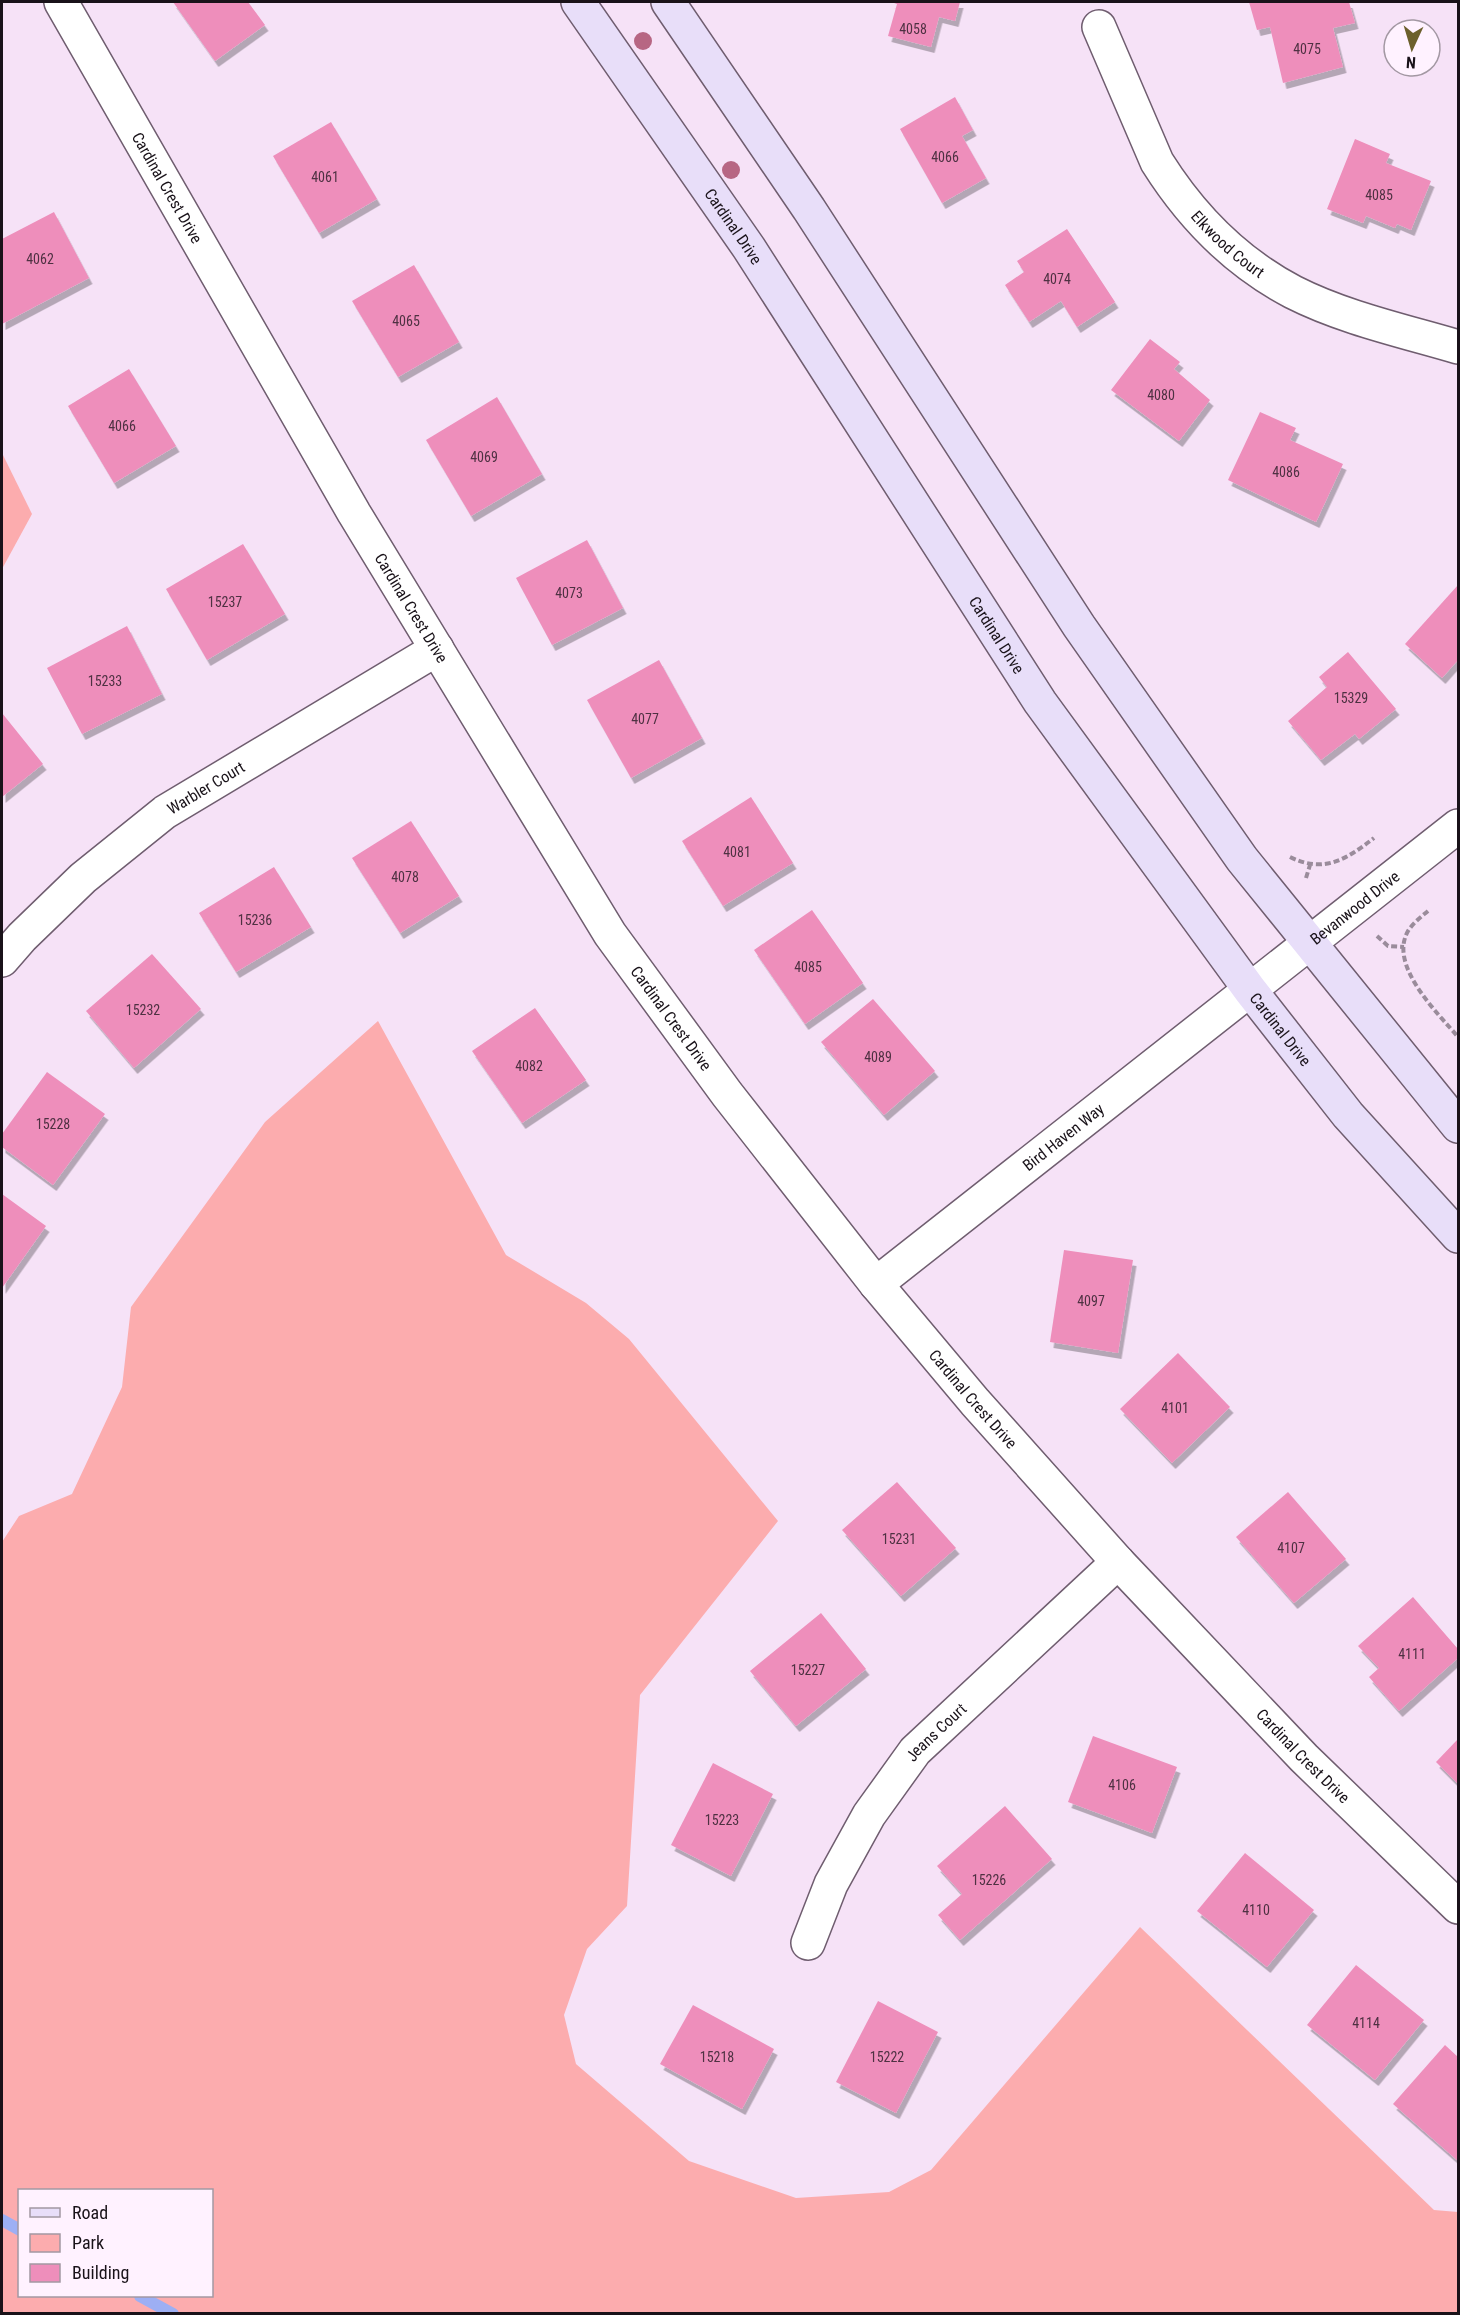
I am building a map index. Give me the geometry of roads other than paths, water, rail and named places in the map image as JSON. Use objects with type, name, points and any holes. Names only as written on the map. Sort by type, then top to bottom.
[{"type":"main road","name":"Cardinal Drive","points":[[578,2],[749,248],[1040,702],[1250,990],[1348,1115],[1458,1236]]},
{"type":"main road","points":[[668,2],[810,209],[1079,626],[1242,859],[1458,1126]]},
{"type":"street","name":"Cardinal Crest Drive","points":[[61,2],[354,513],[610,934],[727,1094],[876,1284],[975,1402],[1118,1562],[1304,1758],[1458,1907]]},
{"type":"street","name":"Elkwood Court","points":[[1099,27],[1157,162],[1170,182],[1212,233],[1255,268],[1293,292],[1334,309],[1458,347]]},
{"type":"street","name":"Warbler Court","points":[[2,960],[22,937],[83,878],[165,812],[437,650]]},
{"type":"street","name":"Bevanwood Drive","points":[[1250,990],[1458,826]]},
{"type":"street","name":"Bird Haven Way","points":[[876,1284],[1250,990]]},
{"type":"street","name":"Jeans Court","points":[[808,1943],[831,1884],[869,1815],[915,1751],[1118,1562]]},
{"type":"waterway","points":[[2,2220],[18,2229]]},
{"type":"waterway","points":[[142,2297],[173,2314]]}]
